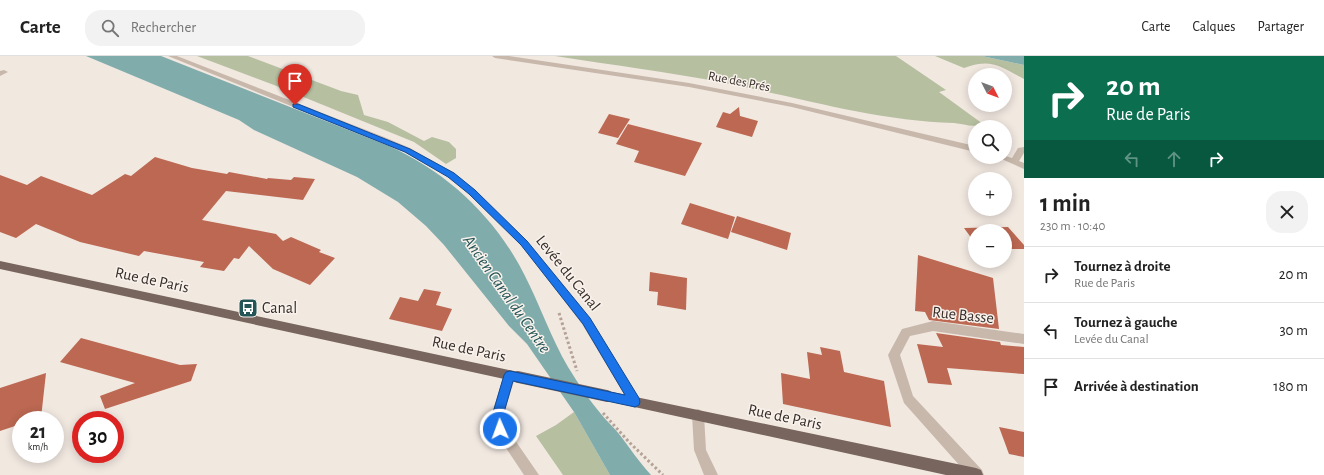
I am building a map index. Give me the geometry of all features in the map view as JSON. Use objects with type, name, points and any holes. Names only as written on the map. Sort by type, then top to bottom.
[{"type":"main road","name":"Rue de Paris","points":[[0,265],[698,415],[934,470],[976,475]]},
{"type":"street","name":"Levée du Canal","points":[[171,56],[407,150],[451,175],[472,192],[524,243],[586,321],[635,402]]},
{"type":"street","name":"Rue des Prés","points":[[495,56],[697,86],[792,105],[968,147]]},
{"type":"street","points":[[1015,161],[1021,150],[1024,150]]},
{"type":"street","points":[[1012,160],[1024,166]]},
{"type":"street","name":"Rue Basse","points":[[976,475],[908,399],[894,355],[906,332],[933,326],[1024,339]]},
{"type":"street","points":[[514,376],[497,416],[500,429],[532,475]]},
{"type":"street","points":[[698,415],[700,450],[711,475]]},
{"type":"green space","points":[[197,56],[248,56],[341,91],[358,95],[364,115],[388,122],[424,141],[432,137],[449,142],[456,149],[456,158],[446,164],[414,142],[274,85]]},
{"type":"green space","points":[[555,56],[896,56],[946,90],[939,92],[978,120],[968,120],[968,125],[896,118],[839,108],[704,79]]},
{"type":"green space","points":[[935,56],[982,56],[1024,65],[1024,79],[1012,72],[1012,68],[982,64],[964,68]]},
{"type":"green space","points":[[574,412],[610,475],[563,475],[536,436],[556,425]]},
{"type":"water","name":"Ancien Canal du Centre","points":[[86,56],[161,56],[389,146],[430,169],[450,183],[484,215],[499,234],[524,274],[556,345],[572,373],[597,409],[617,431],[651,475],[610,475],[574,412],[527,344],[509,326],[444,245],[426,226],[398,202],[357,177],[254,130],[239,120]]},
{"type":"water","points":[[982,56],[1024,56],[1024,65]]},
{"type":"building","points":[[739,107],[740,116],[758,121],[752,137],[716,127],[723,112],[730,114]]},
{"type":"building","points":[[609,114],[630,119],[618,138],[598,133]]},
{"type":"building","points":[[628,124],[702,143],[685,176],[634,162],[639,151],[616,144]]},
{"type":"building","points":[[155,157],[192,168],[227,174],[229,172],[267,179],[291,180],[294,177],[315,179],[303,200],[226,191],[202,220],[276,234],[283,241],[291,237],[321,250],[319,252],[335,258],[310,285],[273,269],[249,246],[239,259],[234,258],[224,271],[200,267],[204,262],[144,251],[139,256],[80,242],[36,224],[16,238],[0,232],[0,175],[27,185],[41,176],[92,195],[125,174],[131,176]]},
{"type":"building","points":[[690,203],[735,217],[728,239],[681,224]]},
{"type":"building","points":[[737,216],[791,233],[787,250],[731,232]]},
{"type":"building","points":[[964,228],[968,228],[968,233]]},
{"type":"building","points":[[1012,232],[1024,245],[1024,249],[1012,249]]},
{"type":"building","points":[[918,255],[993,278],[999,329],[929,320],[925,312],[915,311]]},
{"type":"building","points":[[650,272],[687,278],[686,310],[657,305],[658,292],[649,291]]},
{"type":"building","points":[[424,289],[441,292],[436,305],[452,309],[442,331],[389,319],[400,297],[418,301]]},
{"type":"building","points":[[936,333],[1000,342],[1001,345],[1024,347],[1024,374],[947,368],[952,385],[928,383],[917,344],[943,347]]},
{"type":"building","points":[[81,338],[180,365],[197,364],[191,381],[105,409],[100,396],[135,383],[60,362]]},
{"type":"building","points":[[820,347],[840,351],[844,372],[884,381],[891,427],[783,404],[781,373],[810,379],[807,352],[822,355]]},
{"type":"building","points":[[46,373],[42,411],[12,411],[12,427],[0,431],[0,388]]},
{"type":"building","points":[[999,427],[1024,432],[1024,457],[1009,454]]},
{"type":"place","name":"Canal","points":[[248,308]]},
{"type":"route","points":[[295,105],[407,150],[451,175],[472,192],[524,243],[586,321],[635,402],[510,375],[508,386],[497,416],[500,429]]}]
